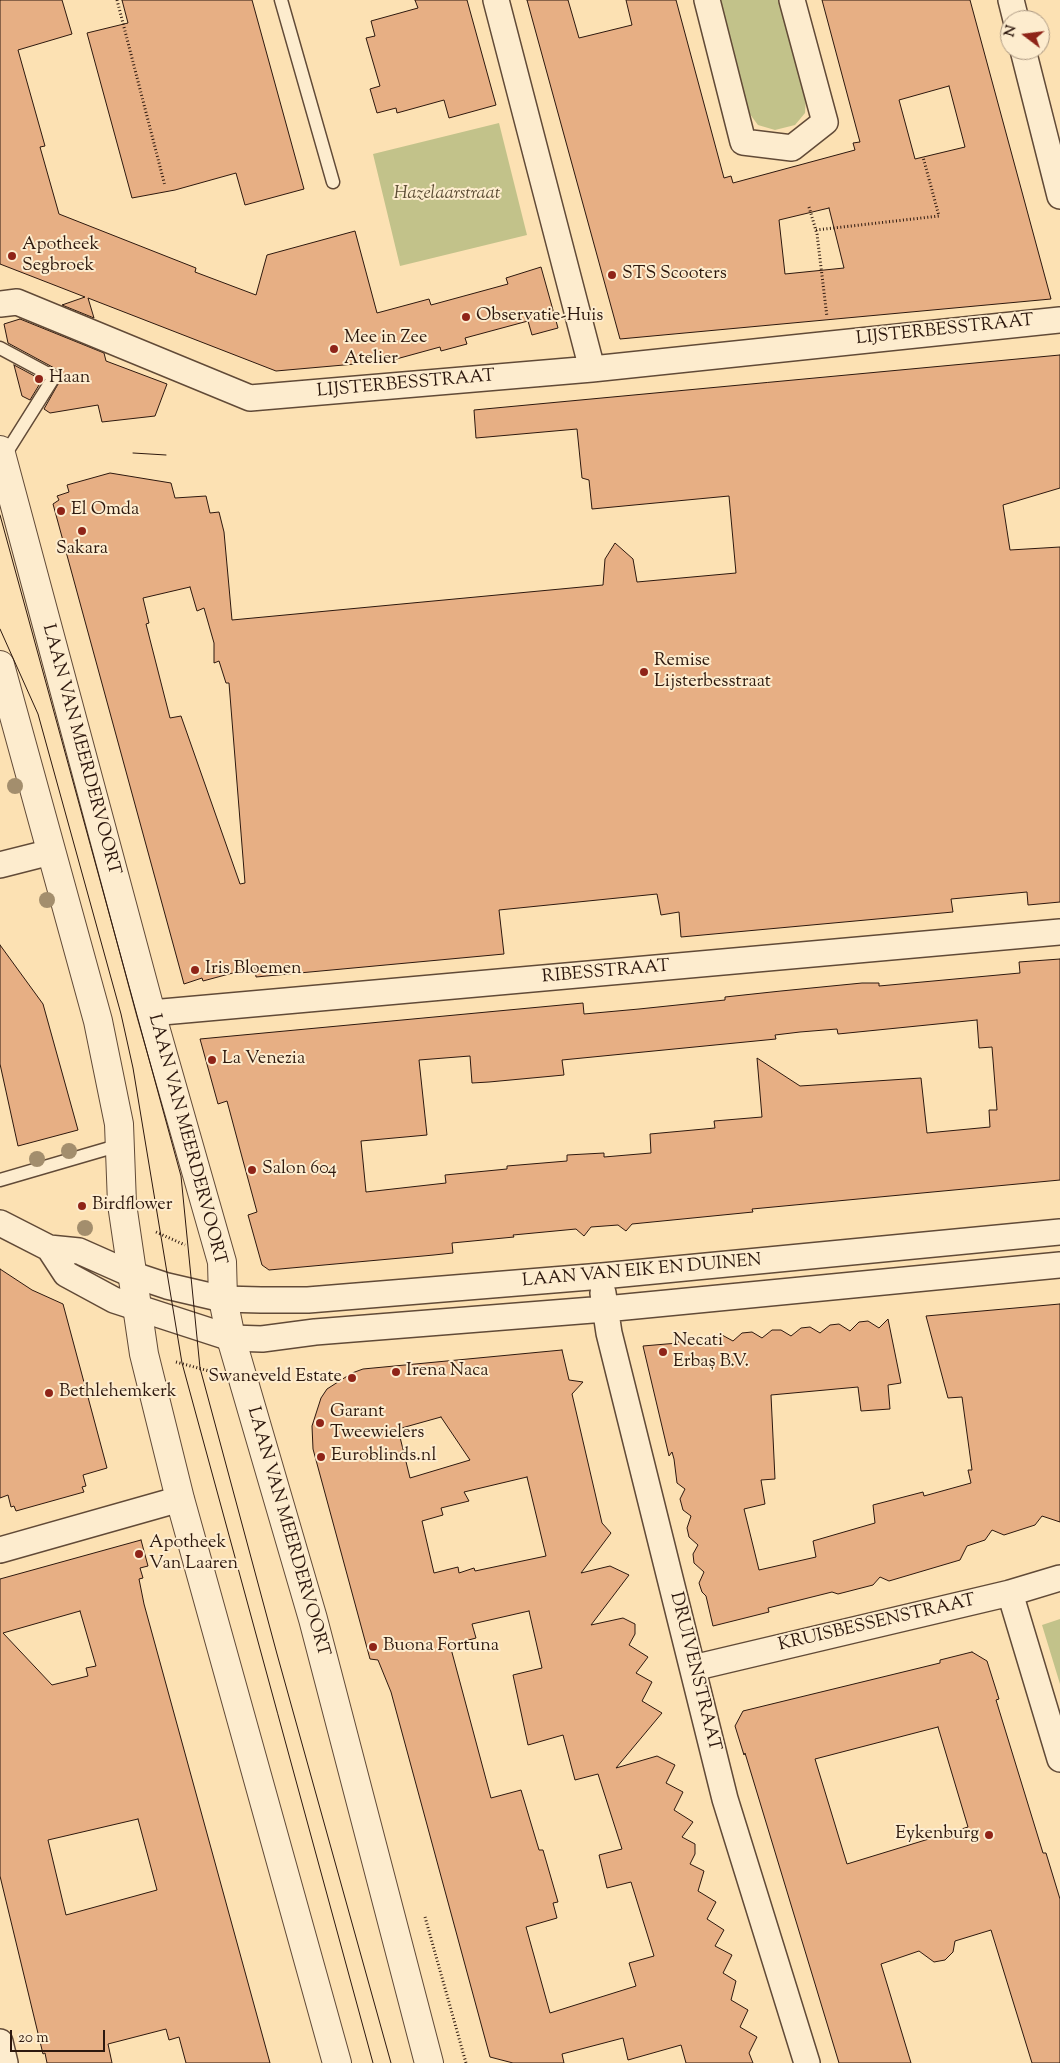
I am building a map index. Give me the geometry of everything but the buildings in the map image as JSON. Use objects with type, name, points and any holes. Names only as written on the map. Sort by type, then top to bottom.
[{"type":"street","points":[[496,0],[592,369]]},
{"type":"street","points":[[707,0],[743,142],[792,148],[825,122],[792,0]]},
{"type":"street","points":[[1026,60],[1060,196]]},
{"type":"street","name":"LIJSTERBESSTRAAT","points":[[0,304],[17,302],[110,348],[250,398],[592,369],[830,342],[1060,320]]},
{"type":"street","name":"LAAN VAN MEERDERVOORT","points":[[1,454],[151,1013],[222,1262],[223,1299],[231,1338],[315,1628],[429,2063]]},
{"type":"street","points":[[0,666],[98,1021],[118,1124],[124,1219],[144,1354],[180,1499],[337,2063]]},
{"type":"street","points":[[0,865],[51,852]]},
{"type":"street","name":"RIBESSTRAAT","points":[[151,1013],[1060,932]]},
{"type":"street","points":[[0,1223],[49,1248]]},
{"type":"street","name":"LAAN VAN EIK EN DUINEN","points":[[49,1248],[79,1251],[131,1274],[223,1299],[308,1300],[602,1276],[1060,1232]]},
{"type":"street","name":"LAAN VAN EIK EN DUINEN","points":[[49,1248],[66,1274],[114,1300],[231,1338],[262,1339],[605,1310],[1060,1265]]},
{"type":"street","name":"DRUIVENSTRAAT","points":[[602,1276],[605,1310],[725,1799],[807,2063]]},
{"type":"street","points":[[6,1544],[180,1499]]},
{"type":"street","name":"KRUISBESSENSTRAAT","points":[[693,1668],[1010,1593],[1060,1578]]},
{"type":"street","points":[[1010,1593],[1060,1760]]},
{"type":"street","points":[[0,2042],[5,2063]]},
{"type":"lane","points":[[281,0],[333,182]]},
{"type":"lane","points":[[0,348],[54,377],[1,454]]},
{"type":"lane","points":[[0,1180],[120,1145]]},
{"type":"path","points":[[117,0],[165,186]]},
{"type":"path","points":[[816,230],[939,216],[924,157]]},
{"type":"path","points":[[809,206],[816,230],[830,342]]},
{"type":"path","points":[[124,1219],[222,1262]]},
{"type":"path","points":[[144,1354],[244,1380]]},
{"type":"green space","points":[[715,0],[781,0],[806,97],[805,113],[795,125],[775,130],[758,125],[746,109]]},
{"type":"green space","name":"Hazelaarstraat","points":[[499,123],[527,235],[400,266],[373,154]]},
{"type":"green space","points":[[1060,1619],[1060,1684],[1042,1625]]},
{"type":"tram line","points":[[133,453],[166,455]]},
{"type":"tram line","points":[[0,515],[181,1176],[200,1368],[277,1654],[391,2063]]},
{"type":"tram line","points":[[0,629],[38,714],[121,1014],[133,1068],[182,1363],[373,2063]]},
{"type":"place","name":"Apotheek Segbroek","points":[[12,256]]},
{"type":"place","name":"STS Scooters","points":[[612,275]]},
{"type":"place","name":"Observatie-Huis","points":[[466,317]]},
{"type":"place","name":"Mee in Zee Atelier","points":[[334,349]]},
{"type":"place","name":"Haan","points":[[39,379]]},
{"type":"place","name":"El Omda","points":[[61,511]]},
{"type":"place","name":"Sakara","points":[[82,531]]},
{"type":"place","name":"Remise Lijsterbesstraat","points":[[644,672]]},
{"type":"place","name":"Iris Bloemen","points":[[195,970]]},
{"type":"place","name":"La Venezia","points":[[212,1060]]},
{"type":"place","name":"Salon 604","points":[[252,1170]]},
{"type":"place","name":"Birdflower","points":[[82,1206]]},
{"type":"place","name":"Necati Erbaş B.V.","points":[[663,1352]]},
{"type":"place","name":"Irena Naca","points":[[396,1372]]},
{"type":"place","name":"Swaneveld Estate","points":[[352,1378]]},
{"type":"place","name":"Bethlehemkerk","points":[[49,1393]]},
{"type":"place","name":"Garant Tweewielers","points":[[320,1423]]},
{"type":"place","name":"Euroblinds.nl","points":[[321,1457]]},
{"type":"place","name":"Apotheek Van Laaren","points":[[139,1554]]},
{"type":"place","name":"Buona Fortuna","points":[[373,1647]]},
{"type":"place","name":"Eykenburg","points":[[989,1835]]}]
